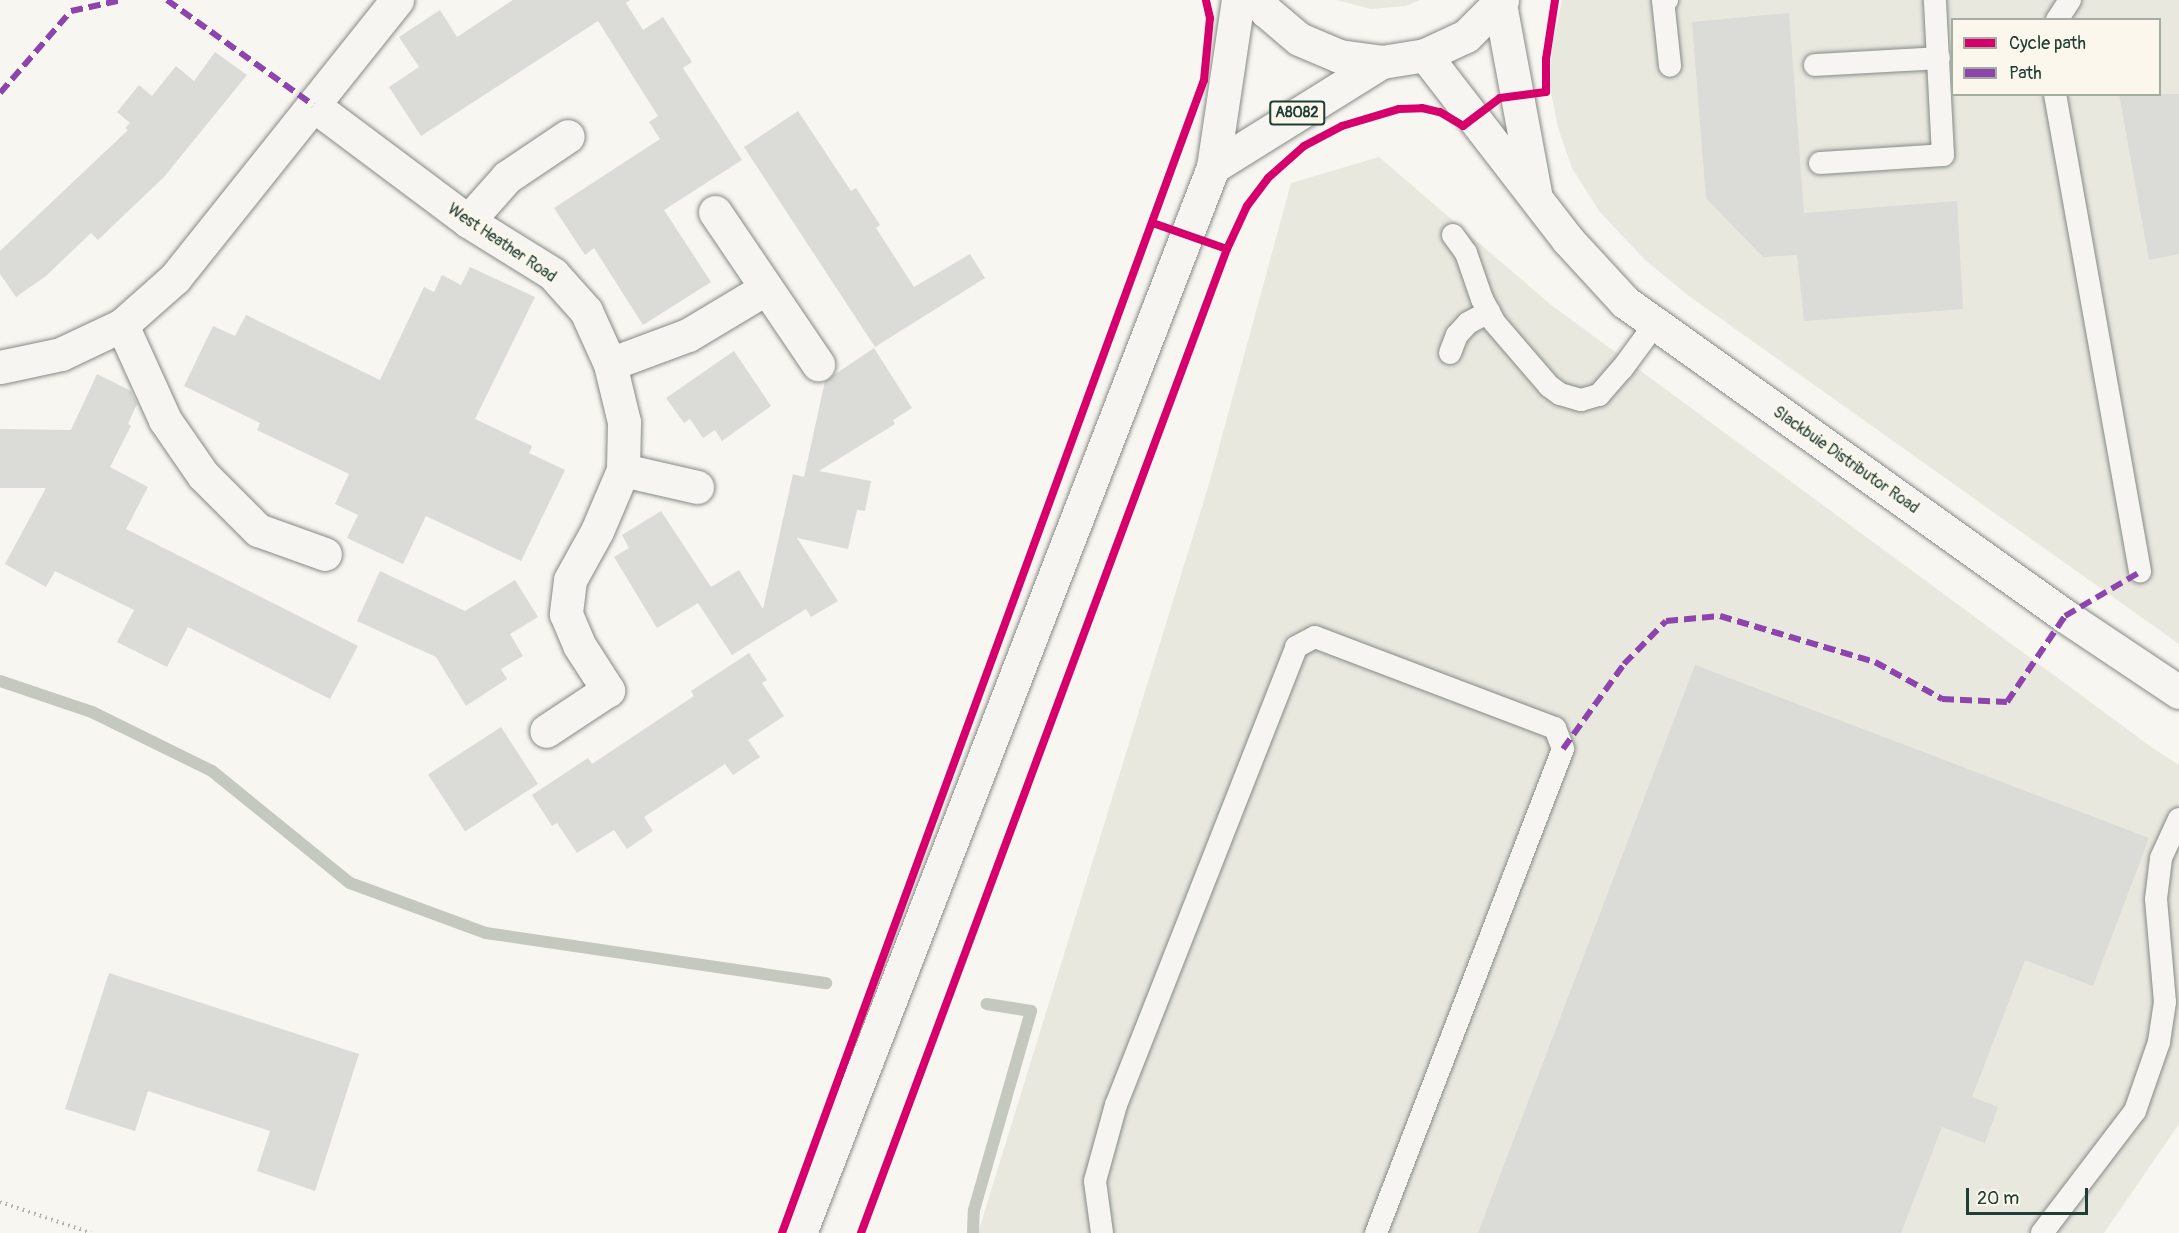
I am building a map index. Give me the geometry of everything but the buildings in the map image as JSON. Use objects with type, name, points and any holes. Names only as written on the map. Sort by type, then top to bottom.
[{"type":"street","points":[[0,367],[61,354],[122,325],[175,278],[398,0]]},
{"type":"street","points":[[800,1233],[943,858],[1213,167],[1238,0]]},
{"type":"street","name":"A8082","points":[[1258,0],[1266,11],[1299,39],[1339,56],[1382,62],[1425,55],[1466,36],[1501,2]]},
{"type":"street","name":"Slackbuie Distributor Road","points":[[1501,2],[1537,201]]},
{"type":"street","name":"Slackbuie Distributor Road","points":[[1425,55],[1568,240],[1625,302],[2065,616],[2179,692]]},
{"type":"street","name":"A8082","points":[[1213,167],[1382,62]]},
{"type":"street","name":"West Heather Road","points":[[313,105],[468,221],[553,274],[586,311],[610,364],[624,422],[623,470],[597,531],[570,580],[566,614],[579,645],[608,690],[546,731]]},
{"type":"street","points":[[468,221],[507,177],[568,136]]},
{"type":"street","points":[[715,212],[765,289],[818,364]]},
{"type":"street","points":[[610,364],[688,334],[765,289]]},
{"type":"street","points":[[122,325],[165,420],[203,475],[258,530],[325,554]]},
{"type":"street","points":[[623,470],[697,486]]},
{"type":"lane","points":[[1667,0],[1663,0],[1670,66]]},
{"type":"lane","points":[[1820,163],[1943,155],[1935,0]]},
{"type":"lane","points":[[2058,18],[2070,0]]},
{"type":"lane","points":[[1815,65],[1939,58]]},
{"type":"lane","points":[[2055,96],[2140,572]]},
{"type":"lane","points":[[1453,235],[1466,253],[1494,322],[1549,386],[1560,394],[1581,400],[1592,398],[1605,390],[1655,324]]},
{"type":"lane","points":[[1450,353],[1457,335],[1467,323],[1489,312]]},
{"type":"lane","points":[[1102,1233],[1095,1181],[1116,1106],[1296,647],[1315,637],[1555,728],[1563,748],[1376,1233]]},
{"type":"lane","points":[[2042,1233],[2134,1111],[2158,1042],[2165,1002],[2156,899],[2161,858],[2179,819]]},
{"type":"path","points":[[0,1202],[92,1233]]},
{"type":"shaded area","points":[[1336,0],[1420,0],[1406,6],[1371,9]]},
{"type":"shaded area","points":[[1562,0],[2179,0],[2179,644],[1689,296],[1645,260],[1599,211],[1572,168],[1558,128],[1550,87],[1552,48]]},
{"type":"shaded area","points":[[1379,157],[1550,304],[2154,749],[2179,765],[2179,1124],[2104,1233],[978,1233],[1209,484],[1291,183]]},
{"type":"waterway","points":[[0,681],[92,712],[212,771],[350,883],[486,933],[826,983]]},
{"type":"waterway","points":[[973,1233],[974,1210],[1031,1011],[987,1004]]},
{"type":"marked path","points":[[0,93],[71,11],[122,0]]},
{"type":"marked path","points":[[167,0],[313,105]]},
{"type":"marked path","points":[[1563,749],[1624,664],[1666,621],[1720,616],[1875,662],[1942,699],[2007,702],[2065,616],[2140,572]]},
{"type":"cycle path","points":[[782,1233],[1204,80],[1210,18],[1206,0]]},
{"type":"cycle path","points":[[861,1233],[1227,249],[1247,206],[1268,178],[1304,146],[1342,126],[1399,109],[1422,108],[1440,112],[1463,126],[1500,98],[1546,92],[1546,59],[1555,0]]},
{"type":"cycle path","points":[[1153,223],[1227,249]]}]
